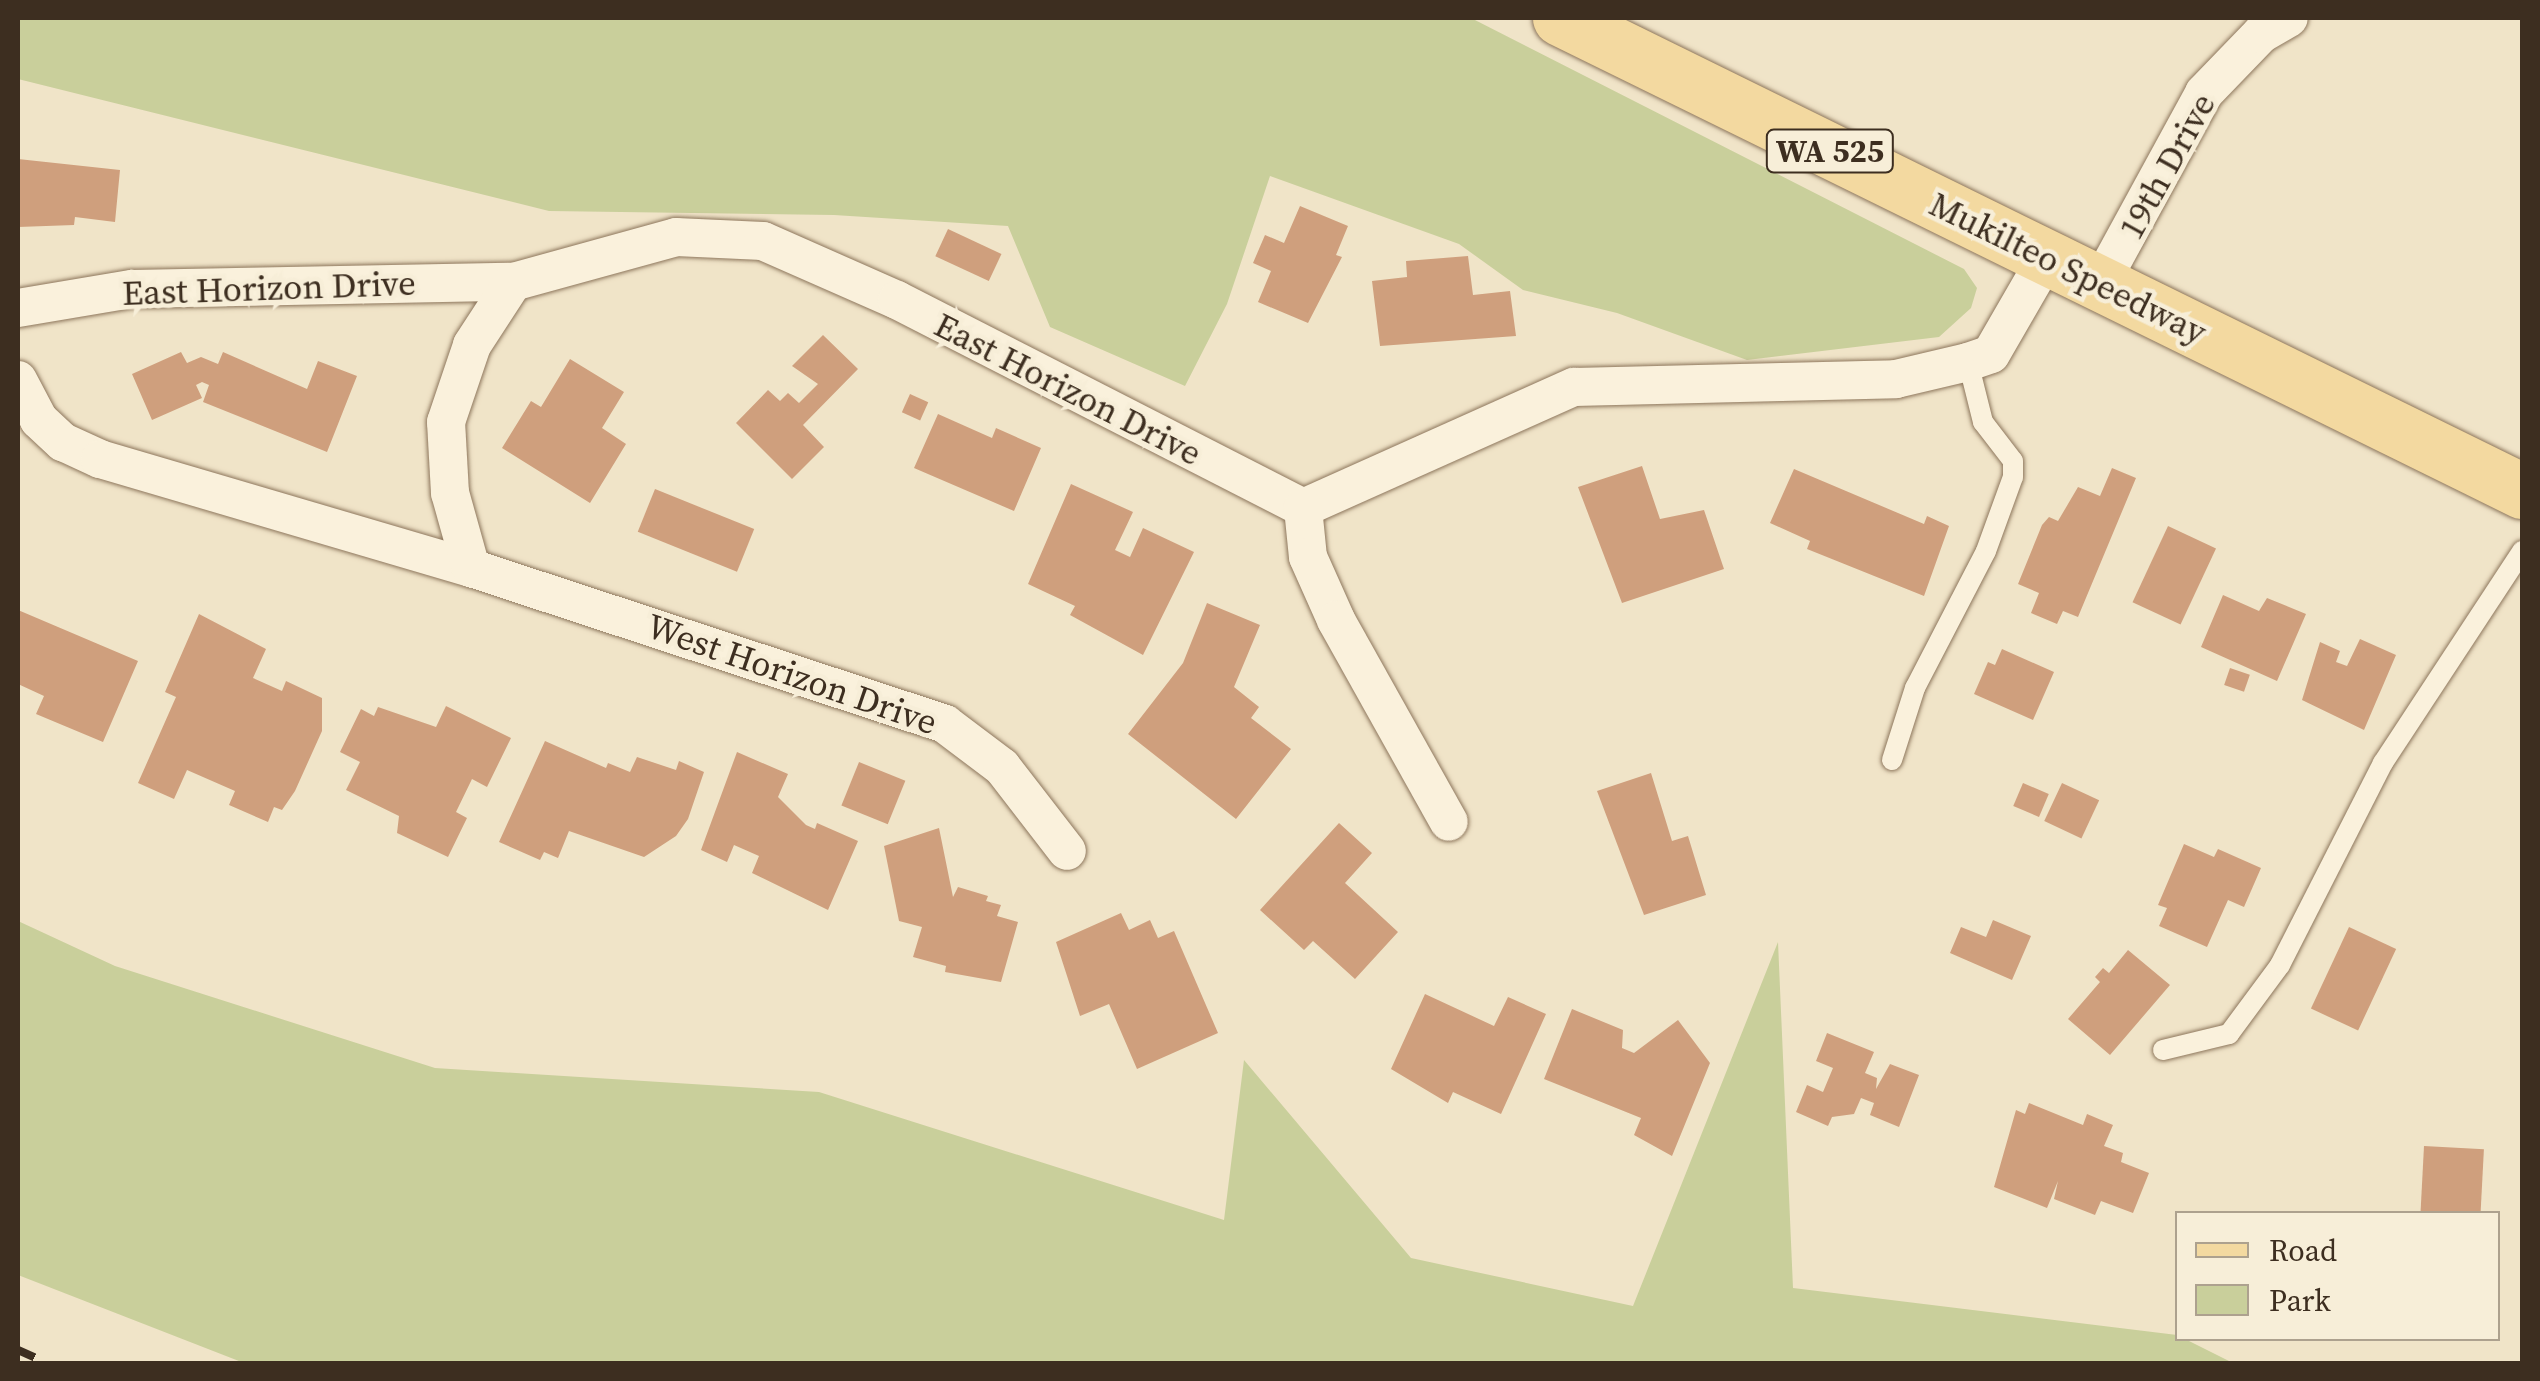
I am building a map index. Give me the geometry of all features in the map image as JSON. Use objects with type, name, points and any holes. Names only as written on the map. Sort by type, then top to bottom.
[{"type":"main road","name":"Mukilteo Speedway","points":[[1560,18],[2522,491]]},
{"type":"street","name":"19th Drive","points":[[2100,284],[2204,93],[2261,34],[2288,18]]},
{"type":"street","name":"East Horizon Drive","points":[[18,308],[132,289],[513,282],[676,237],[763,241],[897,300],[1303,508]]},
{"type":"street","points":[[1450,822],[1336,620],[1308,557],[1303,508],[1574,386],[1896,379],[1968,362],[1991,354],[2047,258]]},
{"type":"street","points":[[471,568],[450,494],[446,422],[472,345],[513,282]]},
{"type":"street","name":"West Horizon Drive","points":[[18,380],[40,420],[63,442],[100,459],[471,568],[945,724],[1002,767],[1067,851]]},
{"type":"lane","points":[[1892,760],[1914,688],[1986,551],[2013,478],[2013,462],[1982,422],[1968,362]]},
{"type":"lane","points":[[2163,1050],[2229,1034],[2280,965],[2382,763],[2522,551]]},
{"type":"green space","points":[[18,18],[1471,18],[1964,269],[1977,288],[1971,308],[1939,337],[1747,360],[1617,313],[1523,290],[1459,244],[1270,176],[1227,304],[1185,386],[1050,327],[1008,226],[834,215],[549,211],[18,79]]},
{"type":"green space","points":[[18,921],[115,966],[435,1068],[819,1092],[1224,1220],[1244,1060],[1411,1258],[1633,1306],[1778,942],[1793,1288],[2175,1335],[2175,1341],[2189,1341],[2233,1363],[244,1363],[18,1275]]},
{"type":"building","points":[[18,159],[120,170],[115,222],[75,217],[74,225],[18,227]]},
{"type":"building","points":[[1300,206],[1348,226],[1336,255],[1342,257],[1308,323],[1258,302],[1271,271],[1253,263],[1265,235],[1284,243]]},
{"type":"building","points":[[948,229],[1001,254],[989,281],[935,256]]},
{"type":"building","points":[[1468,256],[1473,295],[1510,291],[1516,336],[1380,346],[1372,281],[1407,277],[1406,261]]},
{"type":"building","points":[[823,335],[858,369],[803,425],[824,447],[792,479],[736,423],[768,390],[780,401],[788,393],[799,403],[818,384],[792,366]]},
{"type":"building","points":[[181,352],[187,363],[201,357],[218,364],[223,352],[307,389],[318,361],[357,376],[327,452],[203,402],[209,385],[202,382],[196,385],[202,398],[152,420],[132,374]]},
{"type":"building","points":[[570,359],[624,392],[602,428],[626,444],[590,503],[502,448],[531,401],[541,407]]},
{"type":"building","points":[[910,394],[928,402],[920,420],[902,412]]},
{"type":"building","points":[[938,414],[992,438],[996,428],[1041,448],[1014,511],[914,468]]},
{"type":"building","points":[[1642,466],[1660,519],[1704,510],[1724,569],[1622,603],[1578,487]]},
{"type":"building","points":[[2112,468],[2136,478],[2078,617],[2063,611],[2057,624],[2031,613],[2039,593],[2018,584],[2042,525],[2049,517],[2058,521],[2078,487],[2100,496]]},
{"type":"building","points":[[1794,469],[1924,524],[1927,516],[1949,526],[1924,596],[1807,549],[1810,541],[1770,523]]},
{"type":"building","points":[[1071,484],[1133,512],[1115,550],[1130,557],[1143,528],[1194,552],[1143,655],[1070,615],[1075,606],[1028,584]]},
{"type":"building","points":[[655,489],[754,529],[737,572],[638,532]]},
{"type":"building","points":[[2168,526],[2216,548],[2181,625],[2133,602]]},
{"type":"building","points":[[2223,595],[2259,611],[2267,598],[2306,614],[2277,681],[2201,647]]},
{"type":"building","points":[[1207,603],[1260,625],[1234,687],[1259,707],[1251,718],[1291,749],[1236,819],[1128,734],[1183,663]]},
{"type":"building","points":[[18,610],[138,661],[103,742],[36,714],[44,696],[18,684]]},
{"type":"building","points":[[199,614],[266,649],[253,678],[282,691],[286,681],[322,698],[322,731],[295,791],[282,810],[274,807],[268,822],[229,805],[235,791],[187,770],[174,799],[138,783],[176,697],[165,692]]},
{"type":"building","points":[[2360,639],[2396,655],[2364,730],[2302,700],[2320,642],[2340,651],[2336,662],[2347,666]]},
{"type":"building","points":[[2002,649],[2054,672],[2033,720],[1974,694],[1988,662],[1995,665]]},
{"type":"building","points":[[2230,668],[2250,675],[2244,692],[2224,685]]},
{"type":"building","points":[[446,706],[511,738],[487,787],[472,779],[456,812],[467,818],[448,857],[397,833],[399,816],[346,790],[360,762],[340,752],[361,709],[374,716],[378,707],[436,727]]},
{"type":"building","points":[[545,741],[606,768],[608,763],[630,772],[637,757],[676,770],[679,761],[704,772],[688,819],[676,836],[644,857],[569,831],[558,858],[544,852],[540,860],[499,842]]},
{"type":"building","points":[[737,752],[788,774],[778,797],[806,825],[815,829],[817,823],[858,841],[828,910],[752,873],[759,856],[734,845],[727,862],[701,850]]},
{"type":"building","points":[[859,762],[905,781],[888,824],[841,806]]},
{"type":"building","points":[[1651,773],[1672,841],[1688,836],[1706,895],[1644,915],[1597,791]]},
{"type":"building","points":[[2023,783],[2049,794],[2039,817],[2013,806]]},
{"type":"building","points":[[2062,783],[2099,800],[2081,838],[2044,821]]},
{"type":"building","points":[[1339,823],[1372,853],[1345,883],[1398,932],[1355,979],[1313,941],[1304,950],[1260,910]]},
{"type":"building","points":[[939,828],[953,897],[958,887],[988,896],[986,901],[1001,905],[997,916],[1018,922],[1001,982],[945,972],[946,966],[913,957],[922,927],[899,921],[884,846]]},
{"type":"building","points":[[2184,844],[2214,857],[2218,849],[2261,868],[2244,907],[2228,900],[2207,947],[2159,926],[2167,908],[2158,905]]},
{"type":"building","points":[[1121,913],[1129,930],[1150,920],[1158,938],[1174,931],[1218,1033],[1137,1069],[1109,1004],[1080,1016],[1056,942]]},
{"type":"building","points":[[1993,920],[2031,936],[2012,980],[1950,953],[1961,927],[1986,937]]},
{"type":"building","points":[[2349,927],[2396,949],[2358,1031],[2311,1009]]},
{"type":"building","points":[[2128,950],[2170,985],[2110,1055],[2068,1019],[2100,982],[2095,977],[2103,968],[2109,973]]},
{"type":"building","points":[[1425,994],[1494,1026],[1508,997],[1546,1014],[1501,1114],[1453,1092],[1448,1103],[1391,1069]]},
{"type":"building","points":[[1572,1009],[1623,1030],[1622,1048],[1634,1053],[1678,1020],[1710,1063],[1672,1156],[1634,1135],[1641,1118],[1544,1079]]},
{"type":"building","points":[[1827,1033],[1874,1052],[1865,1073],[1877,1078],[1876,1089],[1890,1064],[1919,1075],[1899,1127],[1870,1115],[1874,1103],[1861,1098],[1854,1114],[1832,1117],[1828,1126],[1796,1112],[1807,1085],[1823,1092],[1833,1068],[1816,1061]]},
{"type":"building","points":[[2029,1103],[2083,1125],[2087,1114],[2113,1125],[2104,1146],[2123,1153],[2121,1162],[2149,1173],[2133,1213],[2101,1201],[2095,1215],[2054,1199],[2058,1181],[2047,1208],[1994,1187],[2016,1110],[2025,1114]]},
{"type":"building","points":[[2424,1146],[2484,1149],[2481,1211],[2421,1211]]},
{"type":"railway","points":[[18,1350],[50,1364]]}]
